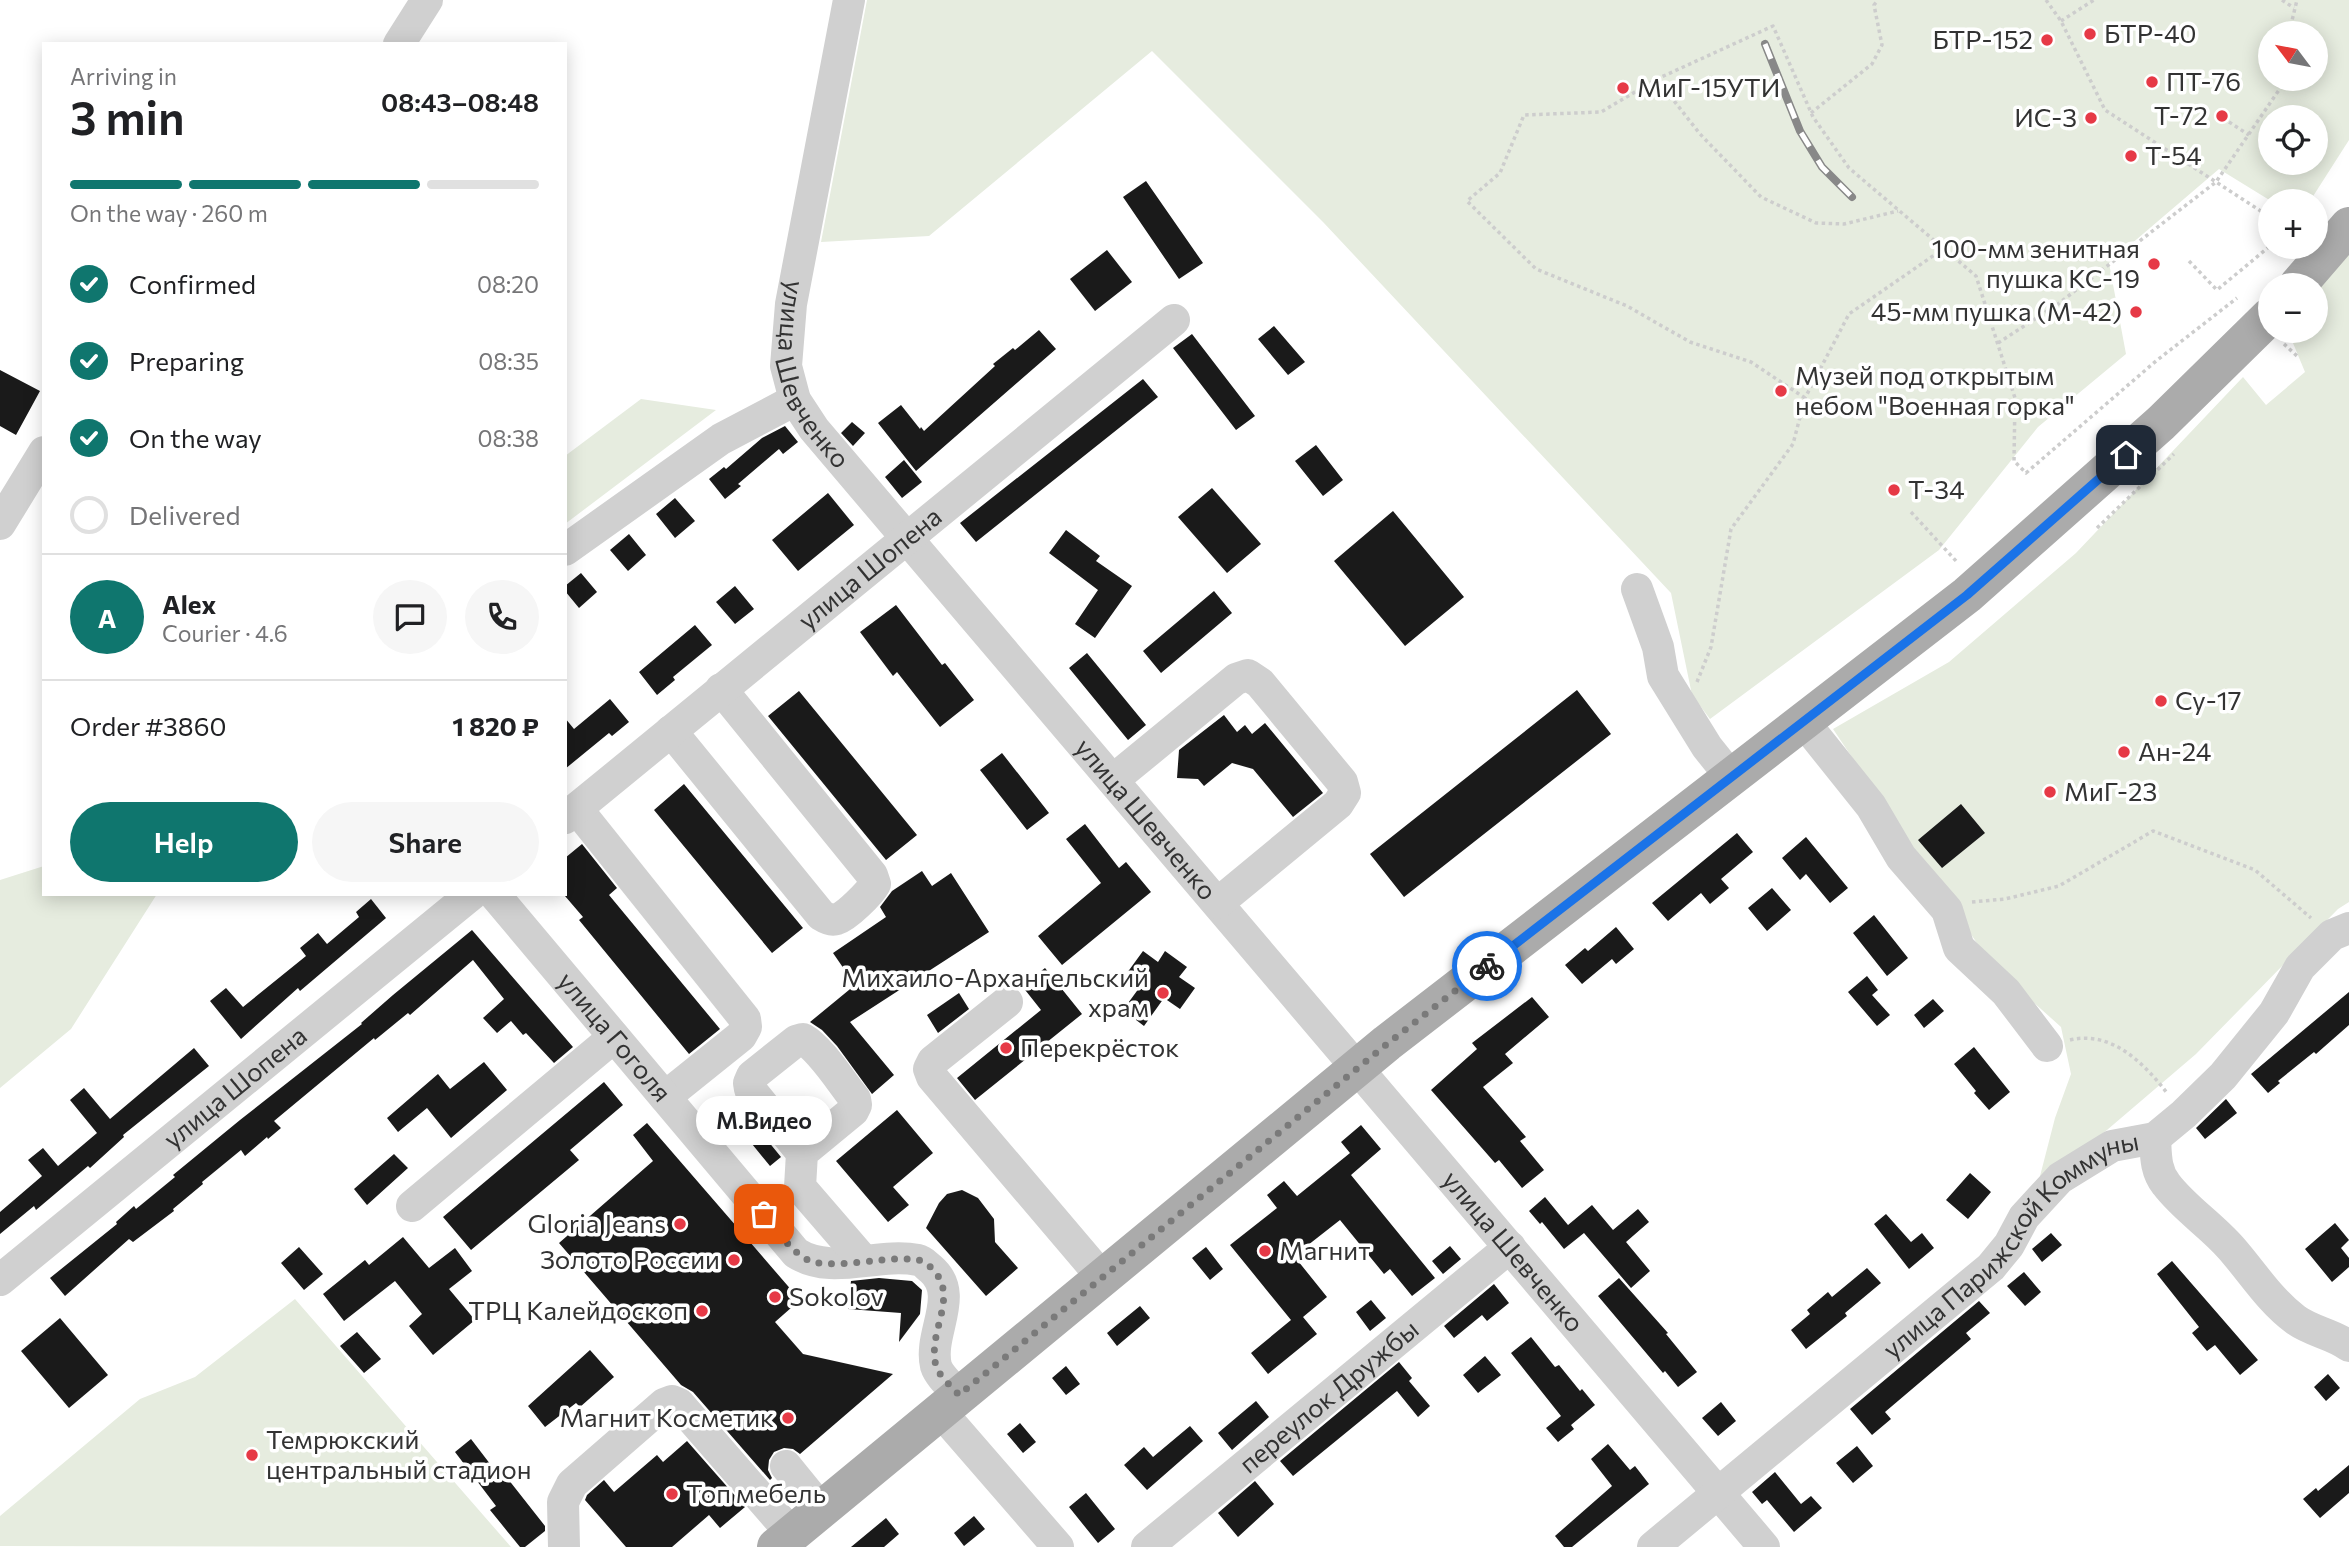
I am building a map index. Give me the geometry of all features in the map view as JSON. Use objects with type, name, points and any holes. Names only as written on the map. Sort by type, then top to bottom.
[{"type":"main road","points":[[2308,273],[2349,226]]},
{"type":"main road","points":[[784,1540],[1358,1067],[1967,595],[2161,422],[2265,343]]},
{"type":"street","points":[[400,42],[427,0]]},
{"type":"street","name":"улица Шевченко","points":[[849,0],[791,304],[786,366],[795,400],[814,429],[906,538],[1764,1547]]},
{"type":"street","name":"улица Шопена","points":[[571,813],[1174,320]]},
{"type":"street","points":[[567,549],[721,439],[795,400]]},
{"type":"street","points":[[0,524],[42,455]]},
{"type":"street","points":[[1637,589],[1658,647],[1663,676],[1707,747],[1731,777]]},
{"type":"street","points":[[1113,780],[1236,679],[1248,675],[1261,683],[1342,782],[1345,793],[1338,804],[1218,903]]},
{"type":"street","points":[[671,731],[821,915],[828,920],[838,919],[871,892],[875,884],[872,875],[721,690]]},
{"type":"street","points":[[1803,721],[1871,806],[1901,857],[1947,910],[1959,948],[2006,992],[2047,1046]]},
{"type":"street","points":[[571,813],[745,1019],[746,1027],[741,1036],[666,1097]]},
{"type":"street","name":"улица Шопена","points":[[0,1280],[470,896]]},
{"type":"street","name":"улица Гоголя","points":[[496,896],[796,1252],[808,1261],[822,1264],[891,1257],[921,1260],[938,1275],[944,1291],[943,1309],[933,1346],[937,1369],[950,1403],[1058,1547]]},
{"type":"street","name":"улица Парижской Коммуны","points":[[1653,1547],[1991,1267],[2009,1245],[2024,1217],[2060,1178],[2112,1146],[2155,1138],[2184,1114],[2231,1066],[2274,1013],[2300,967],[2340,931]]},
{"type":"street","points":[[1007,1002],[933,1061],[929,1069],[932,1077],[1102,1277]]},
{"type":"street","points":[[412,1206],[614,1037]]},
{"type":"street","points":[[2155,1138],[2156,1165],[2165,1183],[2231,1248],[2266,1294],[2312,1331],[2338,1338],[2349,1346]]},
{"type":"street","points":[[802,1153],[800,1187],[863,1260]]},
{"type":"street","name":"переулок Дружбы","points":[[1147,1547],[1510,1247]]},
{"type":"street","points":[[564,1547],[563,1502],[572,1484],[664,1404],[672,1401],[679,1404],[784,1540]]},
{"type":"street","points":[[786,1466],[821,1509]]},
{"type":"path","points":[[1811,113],[1872,64],[1882,45],[1874,5],[1878,0]]},
{"type":"path","points":[[2046,0],[2061,21],[2105,110],[2258,209]]},
{"type":"path","points":[[2061,21],[2094,0]]},
{"type":"path","points":[[2282,0],[2294,8]]},
{"type":"path","points":[[2292,21],[2297,0]]},
{"type":"path","points":[[1805,398],[1751,362],[1690,342],[1627,306],[1536,269],[1467,201],[1500,173],[1524,115],[1601,112],[1657,79],[1773,26],[1811,113],[1849,168],[1976,276],[2015,398],[2014,461],[2026,473],[2156,361],[2237,299]]},
{"type":"path","points":[[1657,79],[1700,134],[1761,197],[1816,223],[1844,224],[1898,211]]},
{"type":"path","points":[[1998,343],[2058,304],[2216,182],[2278,91]]},
{"type":"path","points":[[2229,122],[2249,135]]},
{"type":"path","points":[[1685,714],[1711,647],[1731,529],[1793,444],[1805,398],[1849,314],[1943,248]]},
{"type":"path","points":[[2189,261],[2217,290],[2258,256]]},
{"type":"path","points":[[2287,343],[2297,356]]},
{"type":"path","points":[[1912,512],[1957,562]]},
{"type":"path","points":[[1947,910],[1961,903],[2005,899],[2059,886],[2153,831],[2255,870],[2340,931]]},
{"type":"path","points":[[2047,1046],[2082,1037],[2115,1044],[2151,1073],[2184,1114]]},
{"type":"shaded area","name":"Музей под открытым небом \"Военная горка\"","points":[[867,0],[2349,0],[2349,140],[2328,173],[2328,105],[2258,105],[2258,175],[2327,175],[2318,189],[2258,189],[2258,193],[2219,169],[2109,263],[2126,354],[2038,427],[1939,550],[1710,719],[1692,695],[1671,593],[1323,222],[1152,51],[929,236],[821,242]]},
{"type":"shaded area","points":[[2349,243],[2349,902],[2338,909],[2196,1054],[2107,1130],[2039,1180],[2055,1118],[2071,1074],[2061,1027],[1991,964],[1833,729],[1949,662],[2076,553],[2243,377],[2266,405],[2305,372],[2293,343],[2328,343],[2328,273],[2325,273]]},
{"type":"shaded area","points":[[641,399],[716,410],[567,522],[567,454]]},
{"type":"shaded area","points":[[42,867],[42,896],[156,896],[71,1029],[0,1088],[0,880]]},
{"type":"shaded area","name":"Темрюкский центральный стадион","points":[[295,1299],[511,1547],[0,1546],[0,1516],[140,1399],[195,1377]]},
{"type":"building","points":[[1146,181],[1203,263],[1179,279],[1123,197]]},
{"type":"building","points":[[1107,250],[1132,282],[1095,311],[1070,279]]},
{"type":"building","points":[[1274,326],[1305,362],[1288,375],[1258,339]]},
{"type":"building","points":[[1039,330],[1056,349],[916,471],[878,423],[901,405],[924,431],[995,366],[993,364]]},
{"type":"building","points":[[1192,334],[1255,416],[1236,430],[1173,348]]},
{"type":"building","points":[[0,370],[40,391],[16,435],[0,426]]},
{"type":"building","points":[[1143,379],[1158,397],[976,542],[960,523]]},
{"type":"building","points":[[852,422],[865,433],[853,446],[841,433]]},
{"type":"building","points":[[785,426],[798,442],[783,454],[779,449],[738,484],[741,486],[725,499],[709,479],[724,467],[726,469],[762,438]]},
{"type":"building","points":[[1316,445],[1343,480],[1323,496],[1295,461]]},
{"type":"building","points":[[904,460],[922,482],[902,498],[885,477]]},
{"type":"building","points":[[1212,488],[1261,544],[1227,573],[1178,517]]},
{"type":"building","points":[[828,493],[854,525],[798,571],[772,540]]},
{"type":"building","points":[[675,498],[695,521],[675,538],[656,514]]},
{"type":"building","points":[[1393,511],[1464,597],[1405,646],[1334,561]]},
{"type":"building","points":[[1066,530],[1100,556],[1096,561],[1132,586],[1095,638],[1075,624],[1098,590],[1049,553]]},
{"type":"building","points":[[629,534],[646,555],[628,571],[610,550]]},
{"type":"building","points":[[581,573],[597,592],[579,608],[567,593],[567,584]]},
{"type":"building","points":[[735,586],[754,609],[735,624],[716,602]]},
{"type":"building","points":[[1214,591],[1232,613],[1161,673],[1143,651]]},
{"type":"building","points":[[896,605],[942,665],[945,663],[974,700],[940,727],[897,672],[893,676],[860,632]]},
{"type":"building","points":[[695,625],[712,645],[673,677],[675,680],[657,695],[639,672]]},
{"type":"building","points":[[1087,653],[1146,725],[1128,740],[1069,668]]},
{"type":"building","points":[[1577,690],[1611,734],[1404,897],[1370,854]]},
{"type":"building","points":[[799,691],[917,835],[886,860],[768,716]]},
{"type":"building","points":[[610,699],[629,722],[612,736],[609,733],[567,767],[567,720],[574,729]]},
{"type":"building","points":[[1224,715],[1237,732],[1245,725],[1252,734],[1265,723],[1323,793],[1293,817],[1253,769],[1232,763],[1204,786],[1198,779],[1177,778],[1179,750]]},
{"type":"building","points":[[1002,753],[1049,813],[1027,830],[980,770]]},
{"type":"building","points":[[684,784],[803,928],[772,953],[654,810]]},
{"type":"building","points":[[1961,804],[1985,833],[1942,868],[1918,840]]},
{"type":"building","points":[[1085,824],[1119,868],[1126,862],[1151,892],[1062,965],[1038,936],[1101,883],[1066,839]]},
{"type":"building","points":[[1737,833],[1753,852],[1721,879],[1729,888],[1710,904],[1701,893],[1668,921],[1652,903]]},
{"type":"building","points":[[1806,837],[1848,888],[1830,903],[1806,874],[1800,880],[1782,858]]},
{"type":"building","points":[[582,844],[617,888],[609,895],[720,1029],[689,1054],[579,920],[583,917],[565,896],[567,856]]},
{"type":"building","points":[[922,871],[932,886],[951,873],[989,932],[850,1022],[894,1075],[872,1094],[837,1046],[810,1022],[855,985],[833,953],[886,917],[880,907],[892,891]]},
{"type":"building","points":[[1772,888],[1791,910],[1767,931],[1748,908]]},
{"type":"building","points":[[371,899],[386,918],[300,991],[298,988],[241,1039],[210,1001],[226,988],[243,1007],[306,956],[300,948],[318,933],[327,944],[359,917],[356,912]]},
{"type":"building","points":[[1874,915],[1908,958],[1887,976],[1853,933]]},
{"type":"building","points":[[1616,927],[1634,949],[1616,964],[1612,959],[1582,984],[1565,965],[1585,948],[1588,951]]},
{"type":"building","points":[[472,930],[573,1047],[554,1063],[511,1021],[497,1033],[483,1018],[504,999],[473,960],[410,1015],[408,1013],[375,1040],[374,1038],[274,1121],[281,1128],[268,1139],[267,1137],[245,1156],[241,1150],[202,1182],[203,1184],[173,1209],[174,1211],[133,1242],[129,1239],[65,1296],[50,1278],[117,1224],[116,1222],[134,1206],[136,1209],[240,1120],[362,1024]]},
{"type":"building","name":"Михаило-Архангельский храм","points":[[1143,951],[1158,962],[1165,951],[1187,967],[1179,977],[1195,988],[1180,1009],[1164,998],[1144,1026],[1123,1010],[1142,984],[1127,973]]},
{"type":"building","points":[[1045,968],[1082,1014],[975,1100],[957,1078],[1041,1010],[1022,986]]},
{"type":"building","points":[[1867,976],[1878,990],[1872,995],[1890,1015],[1877,1026],[1848,992]]},
{"type":"building","points":[[2349,992],[2349,1025],[2316,1054],[2314,1052],[2278,1081],[2280,1083],[2268,1093],[2251,1074]]},
{"type":"building","points":[[959,993],[969,1009],[938,1033],[927,1015]]},
{"type":"building","points":[[1532,997],[1549,1017],[1505,1054],[1513,1063],[1483,1087],[1526,1137],[1520,1141],[1544,1170],[1522,1188],[1499,1160],[1495,1163],[1431,1090],[1477,1049],[1472,1043]]},
{"type":"building","points":[[1933,999],[1944,1011],[1924,1028],[1914,1015]]},
{"type":"building","points":[[1974,1047],[2010,1092],[1989,1110],[1954,1064]]},
{"type":"building","points":[[194,1048],[209,1066],[123,1135],[124,1137],[90,1168],[88,1166],[36,1210],[34,1206],[0,1234],[0,1212],[42,1176],[28,1160],[43,1148],[58,1166],[97,1133],[70,1100],[84,1088],[110,1119]]},
{"type":"building","points":[[484,1062],[507,1090],[451,1138],[427,1108],[398,1132],[387,1118],[438,1074],[450,1089]]},
{"type":"building","points":[[604,1082],[623,1105],[570,1150],[579,1160],[471,1250],[443,1217]]},
{"type":"building","points":[[2226,1099],[2237,1113],[2205,1139],[2196,1128]]},
{"type":"building","points":[[897,1110],[933,1153],[893,1187],[909,1205],[888,1222],[836,1161]]},
{"type":"building","points":[[746,1114],[781,1157],[770,1166],[735,1123]]},
{"type":"building","name":"ТРЦ Калейдоскоп","points":[[647,1123],[800,1300],[775,1322],[803,1354],[893,1374],[800,1454],[793,1449],[784,1448],[774,1452],[769,1460],[770,1480],[693,1392],[681,1385],[559,1243],[653,1161],[633,1135]]},
{"type":"building","points":[[1361,1125],[1381,1149],[1351,1175],[1435,1278],[1412,1296],[1390,1269],[1384,1274],[1340,1220],[1294,1256],[1327,1297],[1303,1317],[1317,1334],[1268,1374],[1251,1353],[1291,1320],[1230,1245],[1277,1208],[1267,1195],[1284,1181],[1297,1196],[1350,1153],[1341,1142]]},
{"type":"building","points":[[394,1154],[408,1168],[367,1205],[354,1189]]},
{"type":"building","points":[[1970,1173],[1991,1192],[1968,1219],[1946,1200]]},
{"type":"building","points":[[962,1190],[978,1198],[994,1219],[995,1242],[1018,1268],[986,1296],[926,1228],[947,1194]]},
{"type":"building","points":[[1545,1197],[1568,1225],[1592,1205],[1613,1230],[1638,1209],[1649,1222],[1626,1242],[1650,1271],[1631,1288],[1584,1233],[1564,1249],[1542,1222],[1540,1224],[1529,1211]]},
{"type":"building","points":[[1886,1214],[1911,1242],[1922,1233],[1934,1248],[1909,1269],[1874,1224]]},
{"type":"building","points":[[2335,1223],[2349,1240],[2341,1248],[2349,1258],[2349,1267],[2332,1282],[2305,1249]]},
{"type":"building","points":[[2051,1233],[2062,1245],[2042,1262],[2032,1249]]},
{"type":"building","points":[[403,1237],[429,1268],[455,1248],[472,1271],[449,1289],[475,1320],[433,1355],[409,1326],[422,1314],[395,1281],[344,1321],[323,1294],[365,1260],[369,1265]]},
{"type":"building","points":[[1450,1246],[1461,1259],[1443,1274],[1432,1261]]},
{"type":"building","points":[[299,1247],[323,1274],[304,1290],[281,1263]]},
{"type":"building","points":[[1206,1247],[1223,1269],[1210,1280],[1192,1258]]},
{"type":"building","points":[[2172,1261],[2258,1360],[2240,1375],[2215,1345],[2207,1351],[2192,1333],[2199,1327],[2157,1274]]},
{"type":"building","points":[[1867,1268],[1881,1283],[1845,1313],[1847,1316],[1806,1349],[1791,1330],[1810,1314],[1807,1310],[1828,1292],[1832,1297]]},
{"type":"building","points":[[2024,1272],[2041,1292],[2025,1306],[2007,1286]]},
{"type":"building","points":[[879,1278],[912,1281],[922,1290],[920,1314],[899,1342],[901,1313],[848,1309],[851,1281]]},
{"type":"building","points":[[1619,1278],[1668,1333],[1666,1334],[1697,1372],[1678,1387],[1598,1296]]},
{"type":"building","points":[[1494,1284],[1509,1303],[1487,1321],[1482,1315],[1454,1338],[1444,1326]]},
{"type":"building","points":[[1371,1300],[1386,1318],[1370,1331],[1356,1312]]},
{"type":"building","points":[[1979,1301],[1990,1313],[1966,1333],[1971,1339],[1885,1412],[1891,1419],[1872,1435],[1850,1409]]},
{"type":"building","points":[[1140,1306],[1150,1318],[1117,1346],[1107,1333]]},
{"type":"building","points":[[60,1318],[108,1375],[69,1408],[21,1351]]},
{"type":"building","points":[[357,1332],[381,1359],[364,1373],[340,1346]]},
{"type":"building","points":[[1531,1337],[1555,1367],[1559,1365],[1595,1405],[1571,1425],[1574,1429],[1558,1442],[1546,1428],[1561,1416],[1511,1353]]},
{"type":"building","points":[[590,1350],[614,1377],[580,1407],[576,1403],[545,1427],[528,1406]]},
{"type":"building","points":[[1485,1356],[1501,1375],[1478,1393],[1463,1375]]},
{"type":"building","points":[[1399,1362],[1412,1378],[1409,1381],[1430,1406],[1418,1417],[1397,1391],[1293,1476],[1280,1461]]},
{"type":"building","points":[[1066,1366],[1080,1384],[1066,1395],[1052,1378]]},
{"type":"building","points":[[2328,1374],[2340,1388],[2326,1401],[2314,1387]]},
{"type":"building","points":[[1256,1401],[1269,1417],[1232,1450],[1218,1433]]},
{"type":"building","points":[[1721,1402],[1736,1421],[1718,1436],[1702,1418]]},
{"type":"building","points":[[1020,1423],[1036,1442],[1023,1453],[1007,1434]]},
{"type":"building","points":[[1190,1426],[1203,1441],[1147,1490],[1124,1465],[1144,1447],[1153,1457]]},
{"type":"building","points":[[471,1439],[497,1473],[501,1470],[545,1526],[545,1531],[525,1547],[520,1547],[490,1510],[496,1506],[455,1452]]},
{"type":"building","points":[[687,1441],[745,1507],[720,1528],[709,1515],[672,1547],[626,1547],[585,1500],[587,1495],[604,1480],[614,1492],[657,1455],[663,1462]]},
{"type":"building","points":[[1608,1444],[1630,1470],[1635,1466],[1649,1484],[1572,1547],[1564,1547],[1555,1536],[1612,1486],[1591,1459]]},
{"type":"building","points":[[1857,1446],[1873,1466],[1853,1483],[1836,1463]]},
{"type":"building","points":[[2349,1465],[2349,1493],[2320,1518],[2303,1499],[2316,1488],[2318,1491]]},
{"type":"building","points":[[1775,1472],[1801,1504],[1811,1496],[1822,1508],[1794,1532],[1767,1500],[1762,1504],[1752,1492]]},
{"type":"building","points":[[1255,1481],[1274,1504],[1238,1537],[1218,1513]]},
{"type":"building","points":[[1086,1493],[1115,1529],[1098,1543],[1069,1507]]},
{"type":"building","points":[[974,1516],[985,1529],[964,1546],[954,1533]]},
{"type":"building","points":[[886,1518],[899,1534],[884,1547],[851,1547]]},
{"type":"railway","points":[[1765,44],[1800,131],[1822,167],[1852,197]]},
{"type":"way so far","points":[[764,1214],[796,1252],[808,1261],[822,1264],[891,1257],[921,1260],[938,1275],[944,1291],[943,1309],[933,1346],[937,1369],[959,1395],[1387,1044],[1487,966]]},
{"type":"place","name":"БТР-40","points":[[2090,34]]},
{"type":"place","name":"БТР-152","points":[[2047,40]]},
{"type":"place","name":"ПТ-76","points":[[2152,82]]},
{"type":"place","name":"МиГ-15УТИ","points":[[1623,88]]},
{"type":"place","name":"Т-72","points":[[2222,116]]},
{"type":"place","name":"ИС-3","points":[[2091,118]]},
{"type":"place","name":"Т-54","points":[[2131,156]]},
{"type":"place","name":"100-мм зенитная пушка КС-19","points":[[2154,264]]},
{"type":"place","name":"45-мм пушка (М-42)","points":[[2136,312]]},
{"type":"place","name":"Музей под открытым небом \"Военная горка\"","points":[[1781,391]]},
{"type":"place","name":"Т-34","points":[[1894,490]]},
{"type":"place","name":"Су-17","points":[[2161,701]]},
{"type":"place","name":"Ан-24","points":[[2124,752]]},
{"type":"place","name":"МиГ-23","points":[[2050,792]]},
{"type":"place","name":"Михаило-Архангельский храм","points":[[1163,993]]},
{"type":"place","name":"Перекрёсток","points":[[1006,1048]]},
{"type":"place","name":"М.Видео","points":[[764,1214]]},
{"type":"place","name":"Gloria Jeans","points":[[680,1224]]},
{"type":"place","name":"Магнит","points":[[1265,1251]]},
{"type":"place","name":"Золото России","points":[[734,1260]]},
{"type":"place","name":"Sokolov","points":[[775,1297]]},
{"type":"place","name":"ТРЦ Калейдоскоп","points":[[702,1311]]},
{"type":"place","name":"Магнит Косметик","points":[[788,1418]]},
{"type":"place","name":"Темрюкский центральный стадион","points":[[252,1455]]},
{"type":"place","name":"Топ мебель","points":[[672,1494]]},
{"type":"route","points":[[1487,966],[1967,595],[2126,455]]}]
